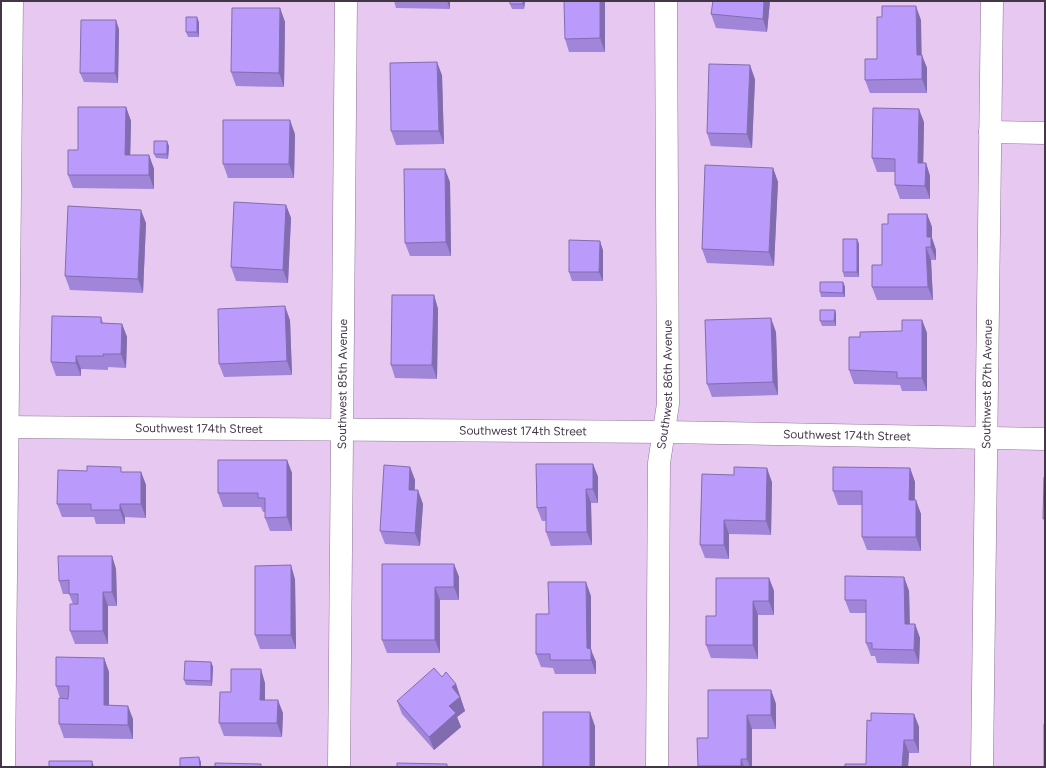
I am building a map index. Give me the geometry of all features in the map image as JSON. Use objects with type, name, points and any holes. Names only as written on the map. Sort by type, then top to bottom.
[{"type":"street","points":[[4,767],[4,427],[12,1]]},
{"type":"street","name":"Southwest 85th Avenue","points":[[339,767],[346,1]]},
{"type":"street","name":"Southwest 86th Avenue","points":[[656,767],[659,463],[668,404],[666,1]]},
{"type":"street","name":"Southwest 87th Avenue","points":[[982,767],[992,1]]},
{"type":"street","points":[[990,132],[1045,133]]},
{"type":"street","name":"Southwest 174th Street","points":[[4,427],[664,432],[1045,439]]},
{"type":"building","points":[[510,1],[523,1],[523,4],[510,4]]},
{"type":"building","points":[[564,1],[600,1],[600,38],[565,39]]},
{"type":"building","points":[[713,1],[764,1],[763,19],[711,14]]},
{"type":"building","points":[[882,6],[916,6],[917,55],[922,55],[922,79],[865,80],[865,59],[877,59],[877,17],[882,17]]},
{"type":"building","points":[[232,8],[280,8],[279,73],[231,72]]},
{"type":"building","points":[[186,17],[197,17],[197,32],[186,32]]},
{"type":"building","points":[[81,20],[116,20],[115,73],[80,73]]},
{"type":"building","points":[[437,62],[439,131],[391,131],[390,63]]},
{"type":"building","points":[[709,64],[750,65],[747,134],[707,133]]},
{"type":"building","points":[[78,107],[126,107],[125,155],[149,155],[149,175],[68,175],[68,150],[78,150]]},
{"type":"building","points":[[873,108],[919,109],[918,163],[926,163],[925,186],[895,185],[895,159],[872,158]]},
{"type":"building","points":[[223,120],[290,120],[289,164],[223,164]]},
{"type":"building","points":[[154,141],[167,141],[167,154],[154,154]]},
{"type":"building","points":[[705,165],[773,168],[769,252],[702,249]]},
{"type":"building","points":[[404,169],[445,169],[446,242],[405,243]]},
{"type":"building","points":[[234,202],[286,205],[283,270],[231,267]]},
{"type":"building","points":[[68,206],[141,210],[138,279],[65,276]]},
{"type":"building","points":[[888,214],[927,214],[927,237],[931,237],[931,247],[926,247],[928,287],[872,287],[872,265],[882,265],[882,224],[888,224]]},
{"type":"building","points":[[843,239],[857,239],[857,272],[843,272]]},
{"type":"building","points":[[569,240],[600,241],[599,272],[569,272]]},
{"type":"building","points":[[820,282],[843,282],[843,293],[820,292]]},
{"type":"building","points":[[392,295],[434,295],[432,365],[391,365]]},
{"type":"building","points":[[285,306],[287,361],[219,364],[218,309]]},
{"type":"building","points":[[820,310],[835,310],[834,321],[820,321]]},
{"type":"building","points":[[52,316],[101,317],[101,323],[122,324],[121,354],[103,354],[104,356],[76,356],[76,363],[51,362]]},
{"type":"building","points":[[771,318],[773,382],[707,384],[705,320]]},
{"type":"building","points":[[902,320],[922,320],[922,378],[897,378],[897,372],[849,370],[849,337],[860,337],[860,332],[902,331]]},
{"type":"building","points":[[218,460],[287,460],[287,517],[265,518],[265,498],[258,498],[258,493],[218,493]]},
{"type":"building","points":[[536,464],[593,464],[593,489],[586,489],[587,532],[546,532],[546,507],[537,508]]},
{"type":"building","points":[[384,465],[410,467],[409,490],[418,490],[415,533],[380,531]]},
{"type":"building","points":[[87,466],[121,467],[121,472],[141,472],[141,504],[120,504],[120,510],[91,510],[91,504],[57,504],[58,470],[87,471]]},
{"type":"building","points":[[734,467],[767,468],[766,521],[724,520],[724,545],[700,545],[702,474],[734,475]]},
{"type":"building","points":[[833,467],[910,468],[909,500],[916,500],[916,537],[862,537],[862,491],[833,491]]},
{"type":"building","points":[[1044,477],[1045,519],[1043,519]]},
{"type":"building","points":[[58,556],[112,556],[112,592],[103,592],[103,631],[70,631],[70,604],[78,604],[78,594],[69,594],[69,580],[59,581]]},
{"type":"building","points":[[382,564],[454,564],[454,587],[435,587],[435,640],[382,640]]},
{"type":"building","points":[[291,565],[291,635],[255,635],[255,566]]},
{"type":"building","points":[[845,576],[904,577],[905,624],[915,624],[914,650],[872,649],[872,643],[866,643],[866,600],[845,600]]},
{"type":"building","points":[[716,578],[769,578],[769,601],[753,601],[753,645],[706,645],[706,616],[716,616]]},
{"type":"building","points":[[548,582],[586,582],[587,648],[591,649],[591,660],[550,660],[550,654],[536,654],[536,614],[549,614]]},
{"type":"building","points":[[56,657],[104,658],[104,705],[128,706],[128,725],[59,724],[59,698],[68,699],[69,686],[56,686]]},
{"type":"building","points":[[185,661],[211,662],[211,681],[184,680]]},
{"type":"building","points":[[434,668],[442,677],[446,672],[456,684],[452,687],[460,697],[449,706],[456,713],[429,737],[397,701]]},
{"type":"building","points":[[231,669],[261,669],[260,700],[278,700],[277,723],[219,723],[220,692],[231,692]]},
{"type":"building","points":[[708,690],[771,690],[771,715],[747,715],[747,759],[741,759],[741,766],[698,766],[697,738],[708,738]]},
{"type":"building","points":[[543,712],[590,712],[590,767],[543,767]]},
{"type":"building","points":[[871,713],[914,714],[914,740],[904,740],[902,767],[845,767],[845,764],[866,764],[867,720],[871,721]]},
{"type":"building","points":[[1045,724],[1045,767],[1044,767]]},
{"type":"building","points":[[199,757],[200,767],[180,767],[180,758]]},
{"type":"building","points":[[49,761],[92,761],[92,767],[49,767]]},
{"type":"building","points":[[215,763],[261,764],[261,767],[215,767]]},
{"type":"building","points":[[397,763],[447,764],[447,767],[397,767]]}]
